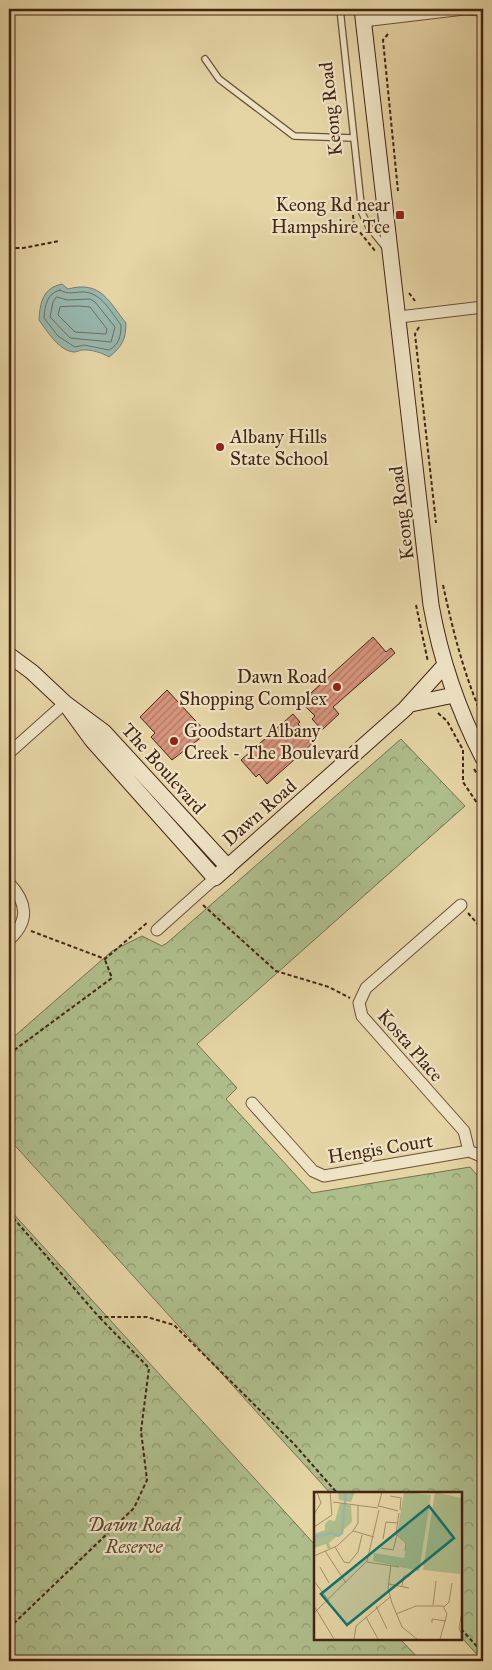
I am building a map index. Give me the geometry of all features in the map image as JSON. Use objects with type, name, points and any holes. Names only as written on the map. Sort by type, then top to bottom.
[{"type":"street","points":[[363,15],[464,9],[483,10]]},
{"type":"street","name":"Keong Road","points":[[363,15],[384,253],[399,317],[431,605],[444,666],[478,762]]},
{"type":"street","points":[[399,317],[483,307]]},
{"type":"street","name":"The Boulevard","points":[[9,655],[32,672],[65,703],[104,732],[228,867]]},
{"type":"street","name":"Dawn Road","points":[[153,926],[194,896],[228,867],[411,704],[444,666]]},
{"type":"street","name":"Dawn Road","points":[[411,704],[454,695]]},
{"type":"street","points":[[9,753],[65,703]]},
{"type":"street","name":"The Boulevard","points":[[65,703],[92,740],[215,878]]},
{"type":"street","points":[[9,882],[20,896],[25,908],[25,915],[19,929],[9,940]]},
{"type":"street","name":"Kosta Place","points":[[461,905],[366,988],[358,1003],[362,1016],[464,1131],[469,1152]]},
{"type":"street","name":"Hengis Court","points":[[252,1103],[313,1171],[324,1176],[469,1152],[483,1157]]},
{"type":"lane","name":"Keong Road","points":[[340,9],[362,213],[384,253]]},
{"type":"lane","points":[[205,59],[219,79],[294,136],[353,138]]},
{"type":"path","points":[[388,34],[383,40],[398,197]]},
{"type":"path","points":[[352,206],[354,225],[384,253]]},
{"type":"path","points":[[9,248],[23,248],[59,241]]},
{"type":"path","points":[[408,292],[415,301]]},
{"type":"path","points":[[419,327],[415,334],[436,526]]},
{"type":"path","points":[[443,583],[457,649],[483,718]]},
{"type":"path","points":[[416,603],[428,663]]},
{"type":"path","points":[[435,706],[468,758]]},
{"type":"path","points":[[463,750],[463,782],[483,812]]},
{"type":"path","points":[[478,762],[483,783]]},
{"type":"path","points":[[194,896],[276,971],[329,987],[358,1003]]},
{"type":"path","points":[[461,905],[483,930]]},
{"type":"path","points":[[105,959],[153,926]]},
{"type":"path","points":[[9,1054],[112,978],[105,959],[29,930],[19,929]]},
{"type":"path","points":[[9,1213],[99,1317],[148,1368],[140,1431],[147,1480],[134,1508],[9,1628]]},
{"type":"path","points":[[99,1317],[148,1317],[174,1325],[294,1444],[336,1492]]},
{"type":"path","points":[[462,1630],[483,1653]]},
{"type":"green space","points":[[401,739],[465,806],[197,1044],[237,1088],[226,1099],[312,1193],[470,1167],[483,1182],[483,1661],[462,1638],[462,1492],[329,1492],[9,1139],[9,1041],[112,951],[142,936],[162,946]]},
{"type":"green space","name":"Dawn Road Reserve","points":[[9,1209],[314,1544],[314,1640],[401,1640],[421,1661],[9,1661]]},
{"type":"water","points":[[62,284],[68,289],[79,287],[96,290],[109,301],[126,323],[122,342],[109,357],[92,351],[82,350],[74,352],[63,348],[54,340],[39,320],[40,307],[47,292]]},
{"type":"building","name":"Dawn Road Shopping Complex","points":[[373,637],[386,652],[391,648],[395,653],[333,707],[339,714],[322,730],[312,719],[315,716],[301,702]]},
{"type":"building","points":[[167,690],[207,733],[172,760],[151,737],[155,733],[140,717]]},
{"type":"building","points":[[293,714],[300,722],[298,724],[314,742],[267,784],[259,774],[256,777],[241,760]]},
{"type":"place","name":"Keong Rd near Hampshire Tce","points":[[400,215]]},
{"type":"place","name":"Albany Hills State School","points":[[220,447]]},
{"type":"place","name":"Dawn Road Shopping Complex","points":[[337,687]]},
{"type":"place","name":"Goodstart Albany Creek - The Boulevard","points":[[174,741]]}]
